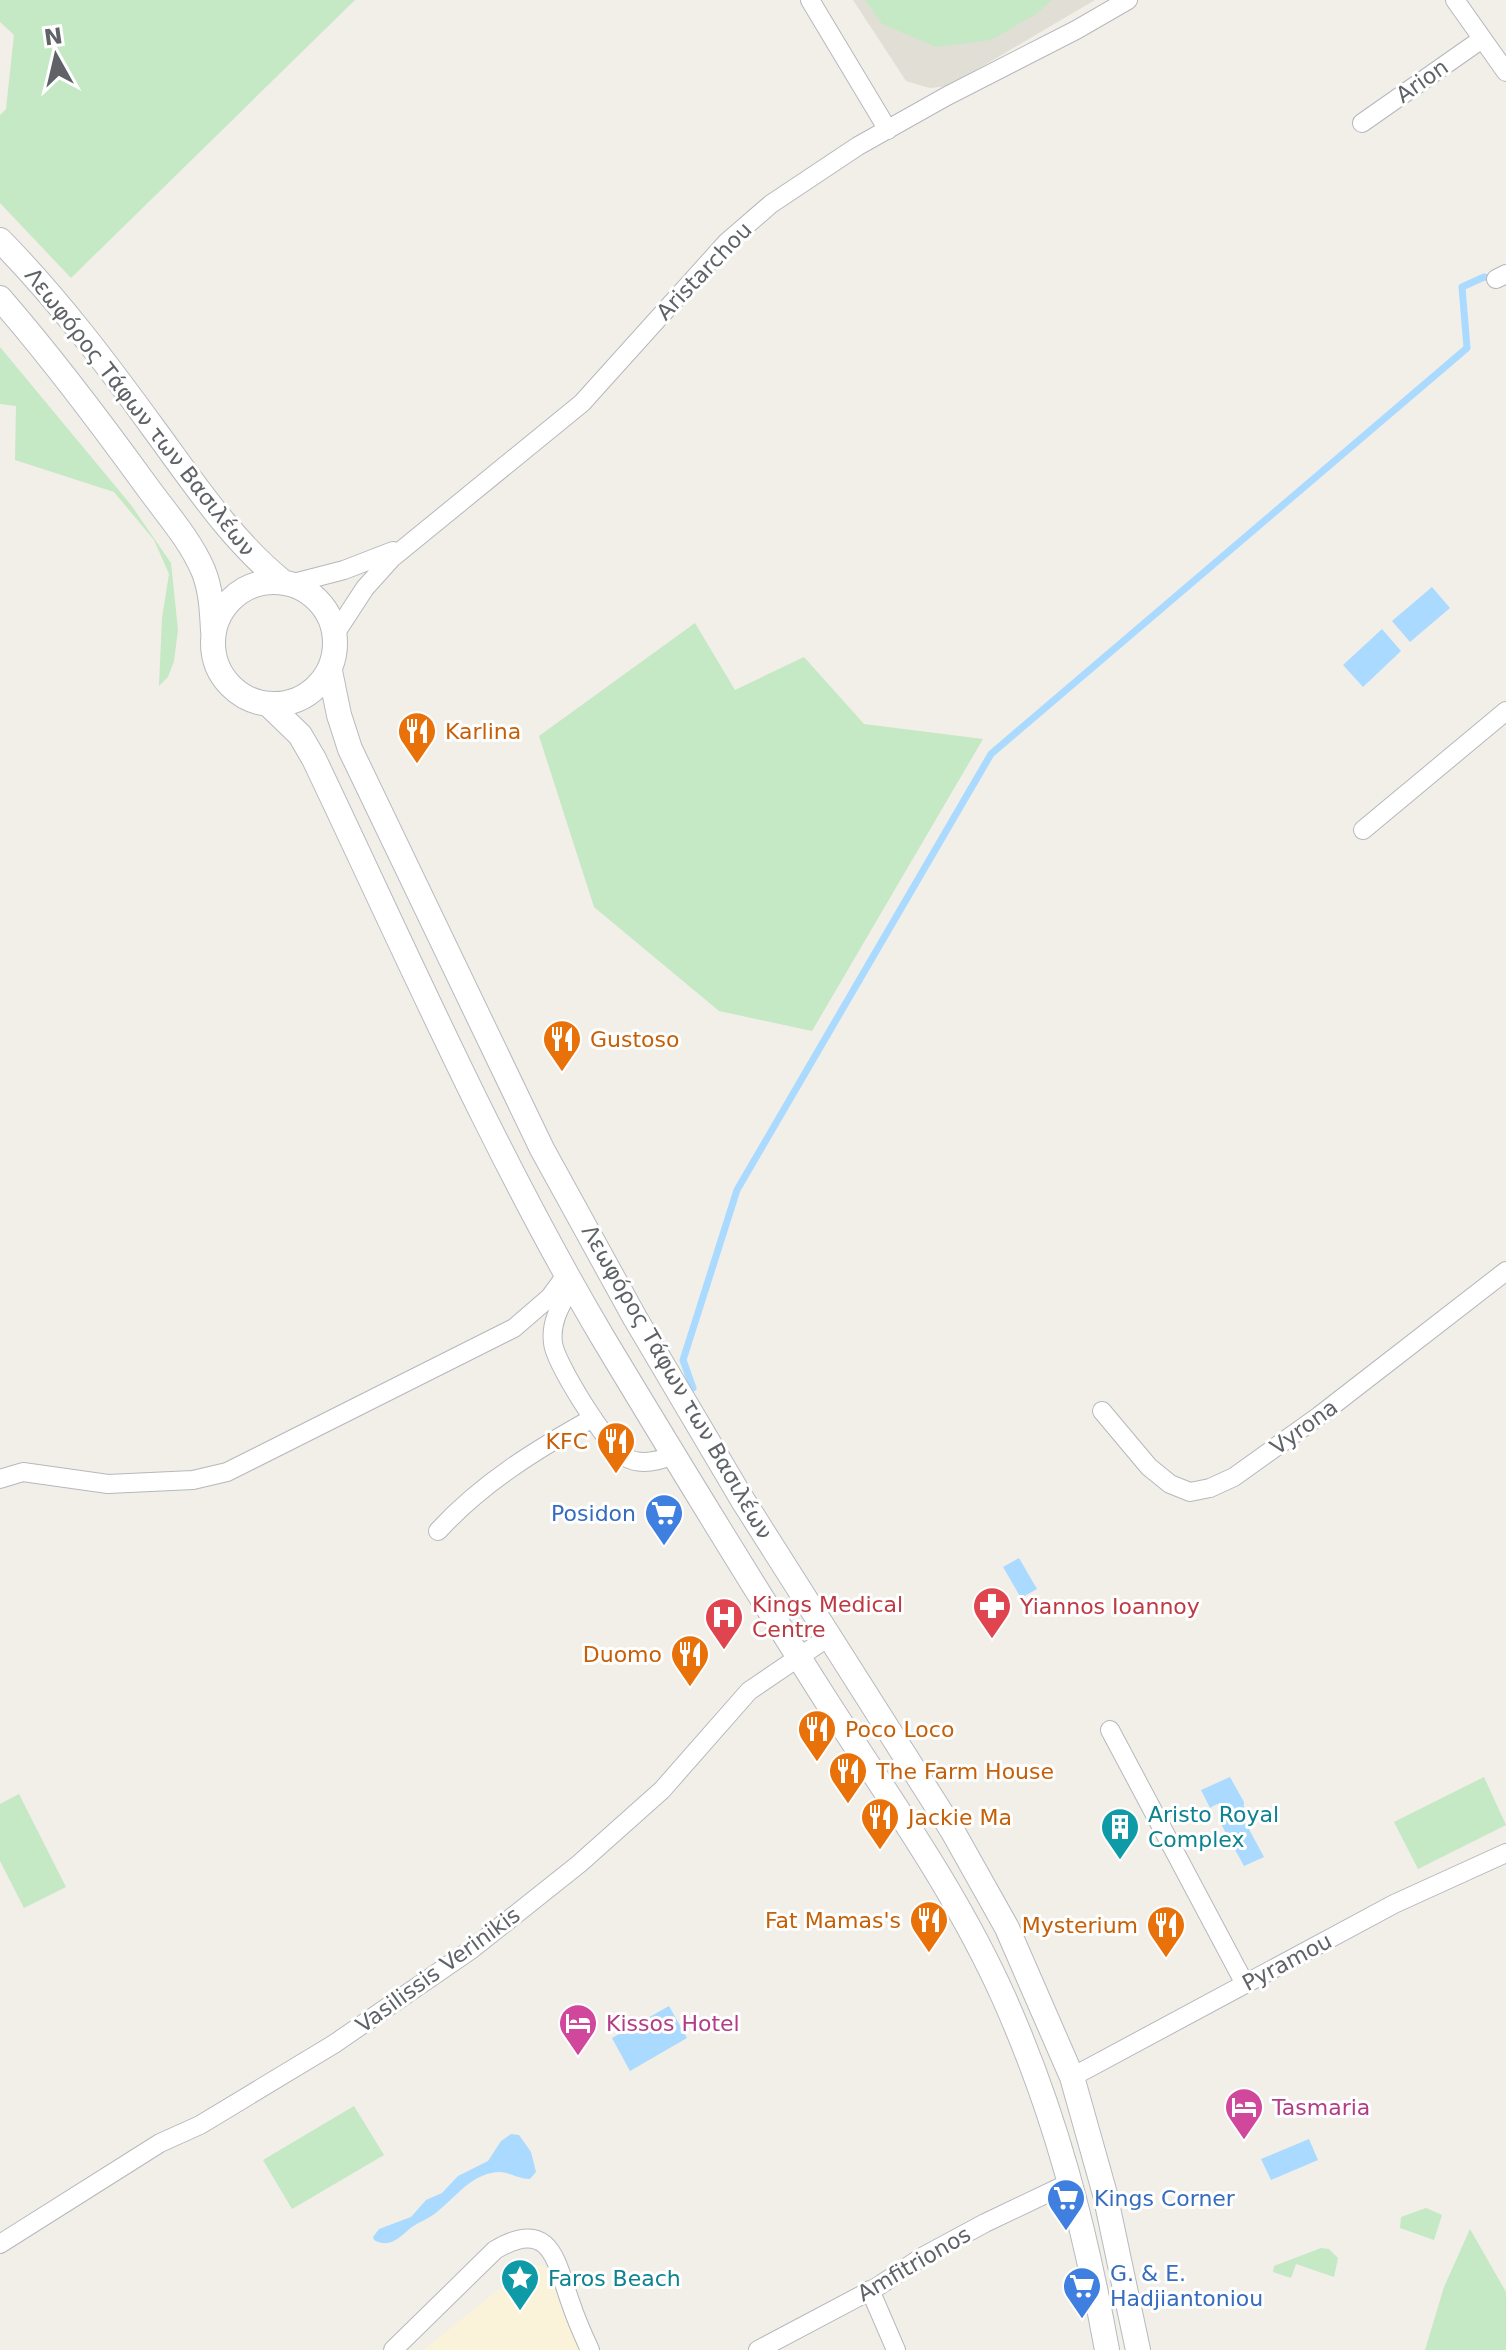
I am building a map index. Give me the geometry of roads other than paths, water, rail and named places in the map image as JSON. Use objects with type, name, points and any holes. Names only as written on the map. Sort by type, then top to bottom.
[{"type":"main road","name":"Λεωφόρος Τάφων των Βασιλέων","points":[[0,240],[32,273],[102,358],[244,546],[286,583]]},
{"type":"main road","name":"Λεωφόρος Τάφων των Βασιλέων","points":[[0,298],[33,336],[189,544],[203,570],[210,594],[213,631]]},
{"type":"main road","points":[[268,582],[286,583],[315,597],[324,608],[335,634],[330,671],[318,686],[295,701],[268,704],[252,701],[237,693],[224,680],[215,663],[213,631],[227,603],[239,592],[268,582]]},
{"type":"main road","name":"Λεωφόρος Τάφων των Βασιλέων","points":[[330,671],[350,749],[542,1149],[665,1371],[742,1499],[952,1830],[1007,1928],[1072,2077],[1105,2194],[1138,2350]]},
{"type":"main road","name":"Λεωφόρος Τάφων των Βασιλέων","points":[[268,704],[300,735],[314,759],[569,1280],[673,1455],[963,1916],[1024,2045],[1071,2182],[1089,2253],[1107,2350]]},
{"type":"street","points":[[810,0],[888,130]]},
{"type":"street","name":"Aristarchou","points":[[335,634],[377,573],[403,547],[582,403],[727,242],[771,204],[888,130],[1128,0]]},
{"type":"street","points":[[1455,0],[1506,72]]},
{"type":"street","name":"Arion","points":[[1362,123],[1482,39]]},
{"type":"street","name":"Aristarchou","points":[[286,583],[344,570],[403,547]]},
{"type":"street","points":[[1363,830],[1506,711]]},
{"type":"street","name":"Vyrona","points":[[1102,1411],[1149,1467],[1170,1484],[1190,1492],[1210,1488],[1234,1477],[1319,1416],[1506,1271]]},
{"type":"street","points":[[569,1280],[553,1327],[553,1347],[593,1418],[603,1434],[627,1458],[644,1462],[673,1455]]},
{"type":"street","points":[[0,1479],[23,1472],[108,1484],[193,1480],[227,1472],[514,1328],[569,1280]]},
{"type":"street","points":[[438,1531],[515,1464],[593,1418]]},
{"type":"street","name":"Vasilissis Verinikis","points":[[0,2244],[160,2143],[200,2125],[334,2044],[472,1949],[603,1843],[662,1790],[749,1691],[830,1636]]},
{"type":"street","points":[[1110,1730],[1245,1984]]},
{"type":"street","name":"Pyramou","points":[[1072,2077],[1394,1904],[1506,1853]]},
{"type":"street","name":"Amfitrionos","points":[[758,2350],[870,2290],[959,2236],[1071,2182]]},
{"type":"street","points":[[393,2350],[495,2250],[507,2243],[526,2239],[544,2245],[557,2258],[570,2302],[590,2350]]},
{"type":"street","points":[[870,2290],[896,2350]]},
{"type":"water","points":[[1432,587],[1450,608],[1410,642],[1392,621]]},
{"type":"water","points":[[1382,629],[1401,651],[1363,687],[1343,665]]},
{"type":"water","points":[[1019,1558],[1037,1589],[1021,1598],[1003,1567]]},
{"type":"water","points":[[1230,1777],[1244,1802],[1243,1818],[1264,1857],[1244,1866],[1222,1826],[1225,1816],[1217,1804],[1210,1808],[1201,1790]]},
{"type":"water","points":[[669,2006],[687,2038],[630,2071],[612,2038]]},
{"type":"water","points":[[511,2134],[519,2135],[531,2152],[536,2172],[530,2179],[502,2172],[482,2176],[394,2241],[385,2243],[374,2240],[379,2229],[411,2217],[426,2200],[442,2193],[458,2176],[488,2161],[501,2141]]},
{"type":"water","points":[[1309,2139],[1318,2160],[1271,2180],[1261,2159]]},
{"type":"waterway","points":[[693,1388],[683,1360],[737,1190],[991,754],[1467,348],[1462,287],[1484,277],[1494,279]]},
{"type":"place","name":"Karlina","points":[[417,765]]},
{"type":"place","name":"Gustoso","points":[[562,1073]]},
{"type":"place","name":"KFC","points":[[616,1475]]},
{"type":"place","name":"Posidon","points":[[664,1547]]},
{"type":"place","name":"Yiannos Ioannoy","points":[[992,1640]]},
{"type":"place","name":"Kings Medical Centre","points":[[724,1651]]},
{"type":"place","name":"Duomo","points":[[690,1688]]},
{"type":"place","name":"Poco Loco","points":[[817,1763]]},
{"type":"place","name":"The Farm House","points":[[848,1805]]},
{"type":"place","name":"Jackie Ma","points":[[880,1851]]},
{"type":"place","name":"Aristo Royal Complex","points":[[1120,1861]]},
{"type":"place","name":"Fat Mamas's","points":[[929,1954]]},
{"type":"place","name":"Mysterium","points":[[1166,1959]]},
{"type":"place","name":"Kissos Hotel","points":[[578,2057]]},
{"type":"place","name":"Tasmaria","points":[[1244,2141]]},
{"type":"place","name":"Kings Corner","points":[[1066,2232]]},
{"type":"place","name":"Faros Beach","points":[[520,2312]]},
{"type":"place","name":"G. & E. Hadjiantoniou","points":[[1082,2320]]}]
